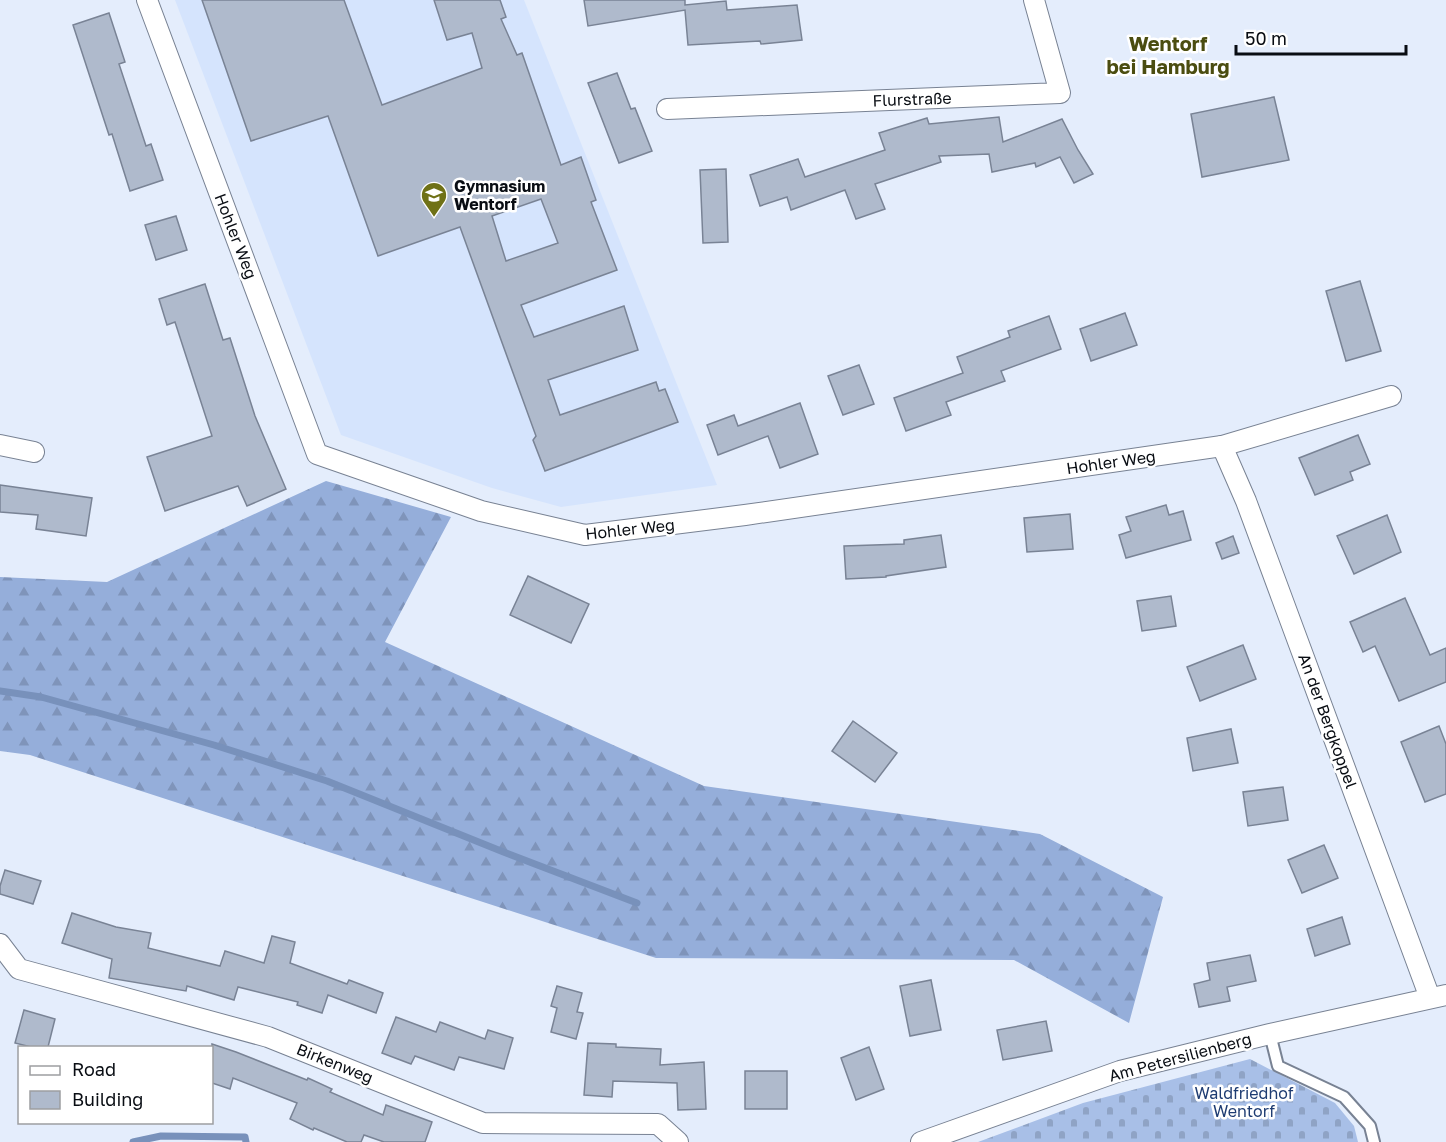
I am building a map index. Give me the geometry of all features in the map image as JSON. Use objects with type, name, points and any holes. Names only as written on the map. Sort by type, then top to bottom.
[{"type":"street","name":"Hohler Weg","points":[[147,0],[317,454],[481,511],[585,536],[1222,446],[1390,396]]},
{"type":"street","name":"Flurstraße","points":[[667,109],[1060,93],[1034,0]]},
{"type":"street","points":[[0,445],[34,452]]},
{"type":"street","name":"An der Bergkoppel","points":[[1222,446],[1246,501],[1438,996]]},
{"type":"street","name":"Birkenweg","points":[[0,944],[19,969],[268,1036],[483,1123],[658,1124],[678,1142]]},
{"type":"street","name":"Am Petersilienberg","points":[[921,1142],[1120,1071],[1438,996]]},
{"type":"lane","points":[[1270,1034],[1278,1066],[1344,1097],[1370,1126],[1374,1142]]},
{"type":"shaded area","name":"Gymnasium Wentorf","points":[[175,0],[524,0],[717,485],[561,507],[492,488],[341,435]]},
{"type":"green space","points":[[326,481],[451,517],[385,642],[704,786],[1040,834],[1163,897],[1129,1023],[1014,960],[656,958],[30,755],[0,751],[0,577],[107,582]]},
{"type":"green space","name":"Waldfriedhof Wentorf","points":[[1250,1059],[1335,1103],[1354,1126],[1358,1142],[978,1142],[1083,1103]]},
{"type":"building","name":"Gymnasium Wentorf","points":[[202,0],[344,0],[382,105],[482,68],[472,33],[447,40],[434,0],[500,0],[506,17],[501,19],[517,55],[522,53],[561,165],[581,157],[596,200],[591,202],[617,270],[521,305],[534,337],[624,306],[638,350],[548,380],[560,415],[656,382],[659,391],[665,389],[678,422],[545,471],[533,440],[536,436],[460,227],[378,256],[328,116],[251,141]],"holes":[[[541,199],[558,243],[506,261],[492,216]]]},
{"type":"building","points":[[584,0],[685,0],[685,5],[726,1],[727,10],[797,5],[802,40],[761,44],[760,41],[688,45],[685,10],[588,26]]},
{"type":"building","points":[[109,13],[125,62],[119,64],[146,146],[151,144],[163,180],[130,191],[73,25]]},
{"type":"building","points":[[617,73],[631,109],[635,108],[652,151],[619,163],[588,83]]},
{"type":"building","points":[[1274,97],[1289,160],[1202,177],[1191,114]]},
{"type":"building","points":[[999,117],[1003,142],[1062,119],[1093,174],[1074,183],[1060,157],[1036,167],[1035,163],[992,172],[989,154],[939,156],[941,162],[875,184],[885,209],[856,219],[845,190],[791,210],[787,197],[760,206],[750,175],[798,159],[805,177],[885,150],[879,133],[927,118],[929,124]]},
{"type":"building","points":[[726,169],[728,242],[703,243],[700,170]]},
{"type":"building","points":[[176,216],[187,250],[156,260],[145,225]]},
{"type":"building","points":[[1360,281],[1381,351],[1346,361],[1326,291]]},
{"type":"building","points":[[205,284],[223,340],[230,338],[255,416],[286,489],[247,506],[238,486],[165,511],[147,457],[212,436],[175,322],[167,325],[159,299]]},
{"type":"building","points":[[1125,313],[1137,345],[1091,361],[1080,329]]},
{"type":"building","points":[[1049,316],[1061,349],[1001,371],[1005,381],[946,402],[951,415],[906,431],[894,398],[963,373],[957,357],[1010,337],[1008,331]]},
{"type":"building","points":[[859,365],[874,404],[843,415],[828,376]]},
{"type":"building","points":[[800,403],[818,454],[780,468],[768,436],[718,455],[707,425],[734,415],[738,426]]},
{"type":"building","points":[[1358,435],[1370,464],[1350,472],[1353,480],[1315,495],[1299,458]]},
{"type":"building","points":[[0,485],[92,498],[86,536],[36,529],[38,515],[0,512]]},
{"type":"building","points":[[1166,505],[1169,515],[1183,511],[1191,540],[1126,558],[1119,535],[1131,531],[1126,517]]},
{"type":"building","points":[[1070,514],[1073,549],[1027,552],[1024,518]]},
{"type":"building","points":[[1387,515],[1401,552],[1354,574],[1337,536]]},
{"type":"building","points":[[941,535],[946,567],[886,577],[846,579],[844,546],[904,544],[904,540]]},
{"type":"building","points":[[1233,536],[1239,553],[1222,559],[1216,543]]},
{"type":"building","points":[[528,576],[589,604],[571,643],[510,615]]},
{"type":"building","points":[[1171,596],[1176,626],[1142,631],[1137,601]]},
{"type":"building","points":[[1405,598],[1430,655],[1446,648],[1446,682],[1399,701],[1375,646],[1363,652],[1350,622]]},
{"type":"building","points":[[1243,645],[1256,679],[1200,701],[1187,667]]},
{"type":"building","points":[[853,721],[897,753],[875,782],[832,751]]},
{"type":"building","points":[[1439,726],[1446,744],[1446,794],[1425,802],[1401,742]]},
{"type":"building","points":[[1231,729],[1238,763],[1193,771],[1187,738]]},
{"type":"building","points":[[1283,787],[1288,820],[1248,826],[1243,792]]},
{"type":"building","points":[[1324,845],[1338,878],[1302,893],[1288,860]]},
{"type":"building","points":[[5,870],[41,881],[33,904],[0,894]]},
{"type":"building","points":[[72,913],[116,927],[151,933],[148,948],[220,966],[225,951],[264,963],[272,936],[295,942],[290,963],[347,984],[349,980],[383,993],[376,1013],[328,995],[322,1013],[297,1005],[298,1002],[238,987],[234,1000],[187,986],[186,991],[109,978],[112,959],[62,943]]},
{"type":"building","points":[[1342,917],[1350,944],[1315,956],[1307,929]]},
{"type":"building","points":[[1250,955],[1256,981],[1227,987],[1230,1001],[1199,1007],[1194,984],[1210,980],[1207,963]]},
{"type":"building","points":[[931,980],[941,1030],[910,1036],[900,986]]},
{"type":"building","points":[[557,986],[582,993],[577,1012],[583,1013],[576,1039],[551,1032],[557,1008],[551,1006]]},
{"type":"building","points":[[24,1010],[55,1019],[48,1046],[27,1046],[15,1043]]},
{"type":"building","points":[[396,1017],[436,1032],[440,1022],[485,1039],[488,1030],[513,1038],[504,1069],[459,1057],[454,1070],[415,1056],[411,1064],[382,1053]]},
{"type":"building","points":[[1046,1021],[1052,1051],[1003,1060],[997,1030]]},
{"type":"building","points":[[588,1043],[661,1049],[660,1065],[704,1062],[706,1109],[678,1110],[677,1083],[613,1081],[612,1097],[584,1095]]},
{"type":"building","points":[[212,1044],[236,1052],[307,1080],[308,1078],[332,1089],[330,1092],[383,1115],[386,1105],[432,1122],[425,1142],[384,1142],[364,1135],[361,1142],[347,1142],[314,1128],[313,1130],[290,1119],[297,1103],[233,1078],[230,1089],[213,1083]]},
{"type":"building","points":[[869,1047],[884,1089],[856,1100],[841,1058]]},
{"type":"building","points":[[745,1071],[787,1071],[787,1109],[745,1109]]},
{"type":"waterway","points":[[0,691],[41,697],[214,745],[327,781],[637,903]]},
{"type":"waterway","points":[[133,1142],[161,1136],[245,1137],[246,1142]]},
{"type":"place","name":"Gymnasium Wentorf","points":[[434,218]]},
{"type":"district","name":"Wentorf bei Hamburg","points":[[1168,54]]}]
